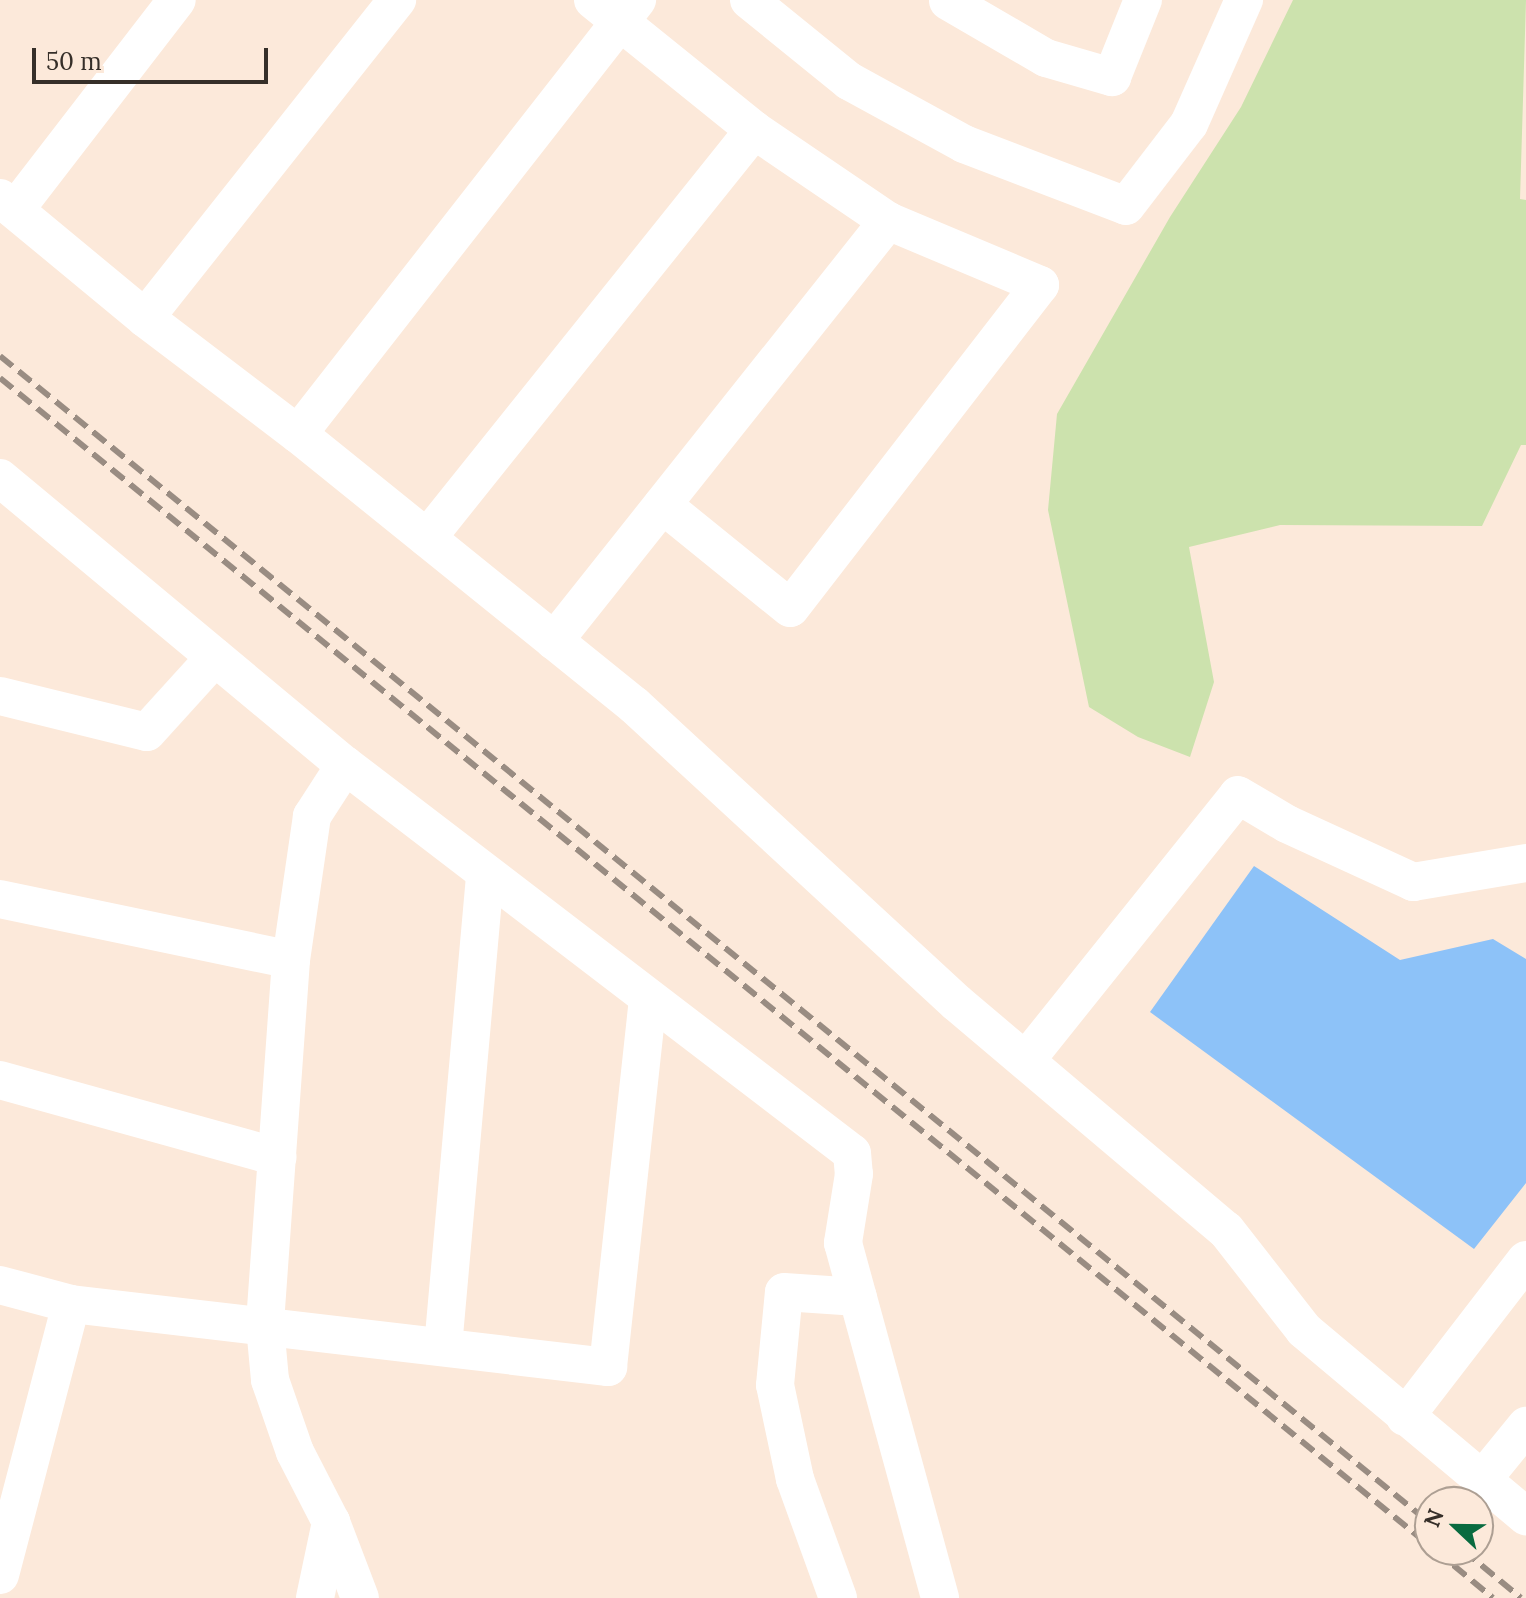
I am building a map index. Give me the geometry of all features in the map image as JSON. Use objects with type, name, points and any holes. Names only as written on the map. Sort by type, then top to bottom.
[{"type":"street","points":[[177,0],[8,204],[145,318],[298,434],[634,705],[957,1003],[1226,1230],[1304,1330],[1526,1516]]},
{"type":"street","points":[[145,318],[397,0]]},
{"type":"street","points":[[749,0],[849,81],[874,95],[964,144],[1126,206],[1189,124],[1244,0]]},
{"type":"street","points":[[948,0],[1046,58],[1112,77],[1143,0]]},
{"type":"street","points":[[298,434],[617,7],[754,130],[888,221],[1040,285],[790,608],[663,505]]},
{"type":"street","points":[[427,538],[754,130]]},
{"type":"street","points":[[554,641],[888,221]]},
{"type":"street","points":[[0,478],[345,765],[648,1001],[852,1153],[854,1174],[843,1243],[940,1598]]},
{"type":"street","points":[[0,696],[147,732],[215,657]]},
{"type":"street","points":[[345,765],[312,816],[291,960],[265,1326],[270,1380],[295,1452],[331,1522],[360,1598]]},
{"type":"street","points":[[1026,1060],[1238,795],[1287,824],[1413,882],[1526,863]]},
{"type":"street","points":[[443,1347],[485,874]]},
{"type":"street","points":[[0,899],[291,960]]},
{"type":"street","points":[[0,1285],[71,1304],[608,1367],[648,1001]]},
{"type":"street","points":[[0,1080],[277,1157]]},
{"type":"street","points":[[1405,1417],[1526,1260]]},
{"type":"street","points":[[838,1598],[795,1479],[775,1385],[784,1292],[858,1297]]},
{"type":"street","points":[[0,1575],[13,1469],[71,1304]]},
{"type":"street","points":[[1482,1480],[1526,1426]]},
{"type":"street","points":[[315,1598],[331,1522]]},
{"type":"green space","points":[[1293,0],[1526,0],[1520,199],[1526,200],[1526,445],[1521,445],[1482,526],[1280,525],[1189,547],[1214,682],[1190,757],[1138,737],[1089,707],[1048,510],[1057,414],[1170,217],[1241,107]]},
{"type":"water","points":[[1254,866],[1400,960],[1493,939],[1526,959],[1526,1183],[1474,1249],[1150,1012]]},
{"type":"railway","points":[[0,356],[1414,1510]]},
{"type":"railway","points":[[0,378],[1414,1533]]},
{"type":"railway","points":[[1454,1566],[1493,1598]]},
{"type":"railway","points":[[1482,1566],[1521,1598]]}]
